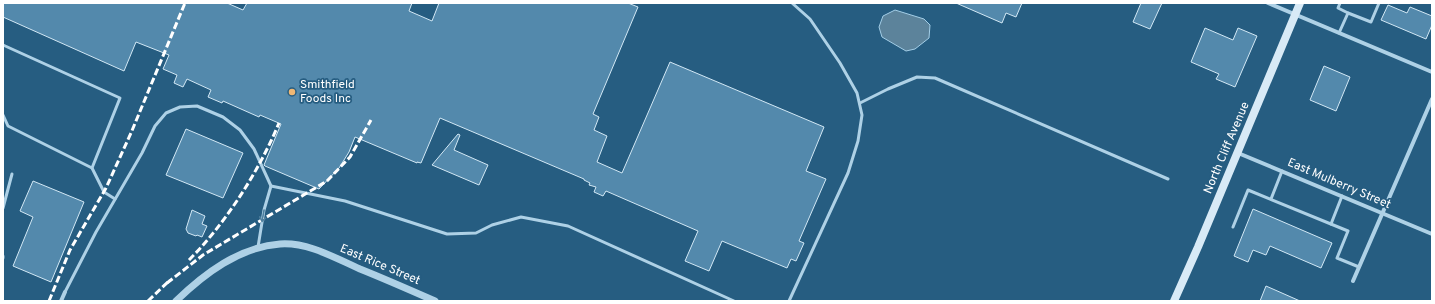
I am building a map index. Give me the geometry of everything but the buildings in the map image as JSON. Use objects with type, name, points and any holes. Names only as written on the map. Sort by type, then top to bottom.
[{"type":"main road","name":"North Cliff Avenue","points":[[1174,301],[1238,153],[1300,3]]},
{"type":"street","points":[[1268,3],[1432,72]]},
{"type":"street","points":[[1353,282],[1432,98]]},
{"type":"street","name":"East Mulberry Street","points":[[1238,153],[1432,234]]},
{"type":"street","name":"East Rice Street","points":[[176,301],[193,285],[214,269],[230,260],[258,247],[292,244],[316,250],[435,301]]},
{"type":"street","points":[[61,301],[65,292]]},
{"type":"lane","points":[[789,301],[848,172],[858,141],[862,115],[857,93],[840,63],[810,19],[792,3]]},
{"type":"lane","points":[[1340,3],[1338,8],[1371,22],[1379,3]]},
{"type":"lane","points":[[1339,33],[1348,13]]},
{"type":"lane","points":[[3,45],[120,98],[92,168]]},
{"type":"lane","points":[[860,103],[917,77],[936,78],[1168,179]]},
{"type":"lane","points":[[65,292],[96,232],[142,153],[155,126],[166,113],[180,107],[197,106],[223,117],[240,130],[254,149],[271,186],[264,210],[258,247]]},
{"type":"lane","points":[[3,115],[8,126],[92,168],[104,192],[115,199]]},
{"type":"lane","points":[[1270,199],[1282,172]]},
{"type":"lane","points":[[3,208],[12,174]]},
{"type":"lane","points":[[271,186],[345,201],[447,234],[476,233],[492,225],[521,217],[568,226],[734,301]]},
{"type":"lane","points":[[1233,227],[1248,190],[1348,231],[1337,258],[1359,267]]},
{"type":"lane","points":[[1331,224],[1342,196]]},
{"type":"water","points":[[895,10],[924,19],[930,25],[929,38],[915,49],[906,51],[882,37],[879,27],[883,16]]},
{"type":"railway","points":[[49,301],[70,250],[106,188],[131,133],[185,3]]},
{"type":"railway","points":[[167,283],[203,255],[327,181],[350,157],[371,120]]},
{"type":"railway","points":[[189,260],[216,230],[240,196],[262,159],[279,123]]},
{"type":"railway","points":[[148,301],[170,280]]},
{"type":"place","name":"Smithfield Foods Inc","points":[[292,92]]}]
